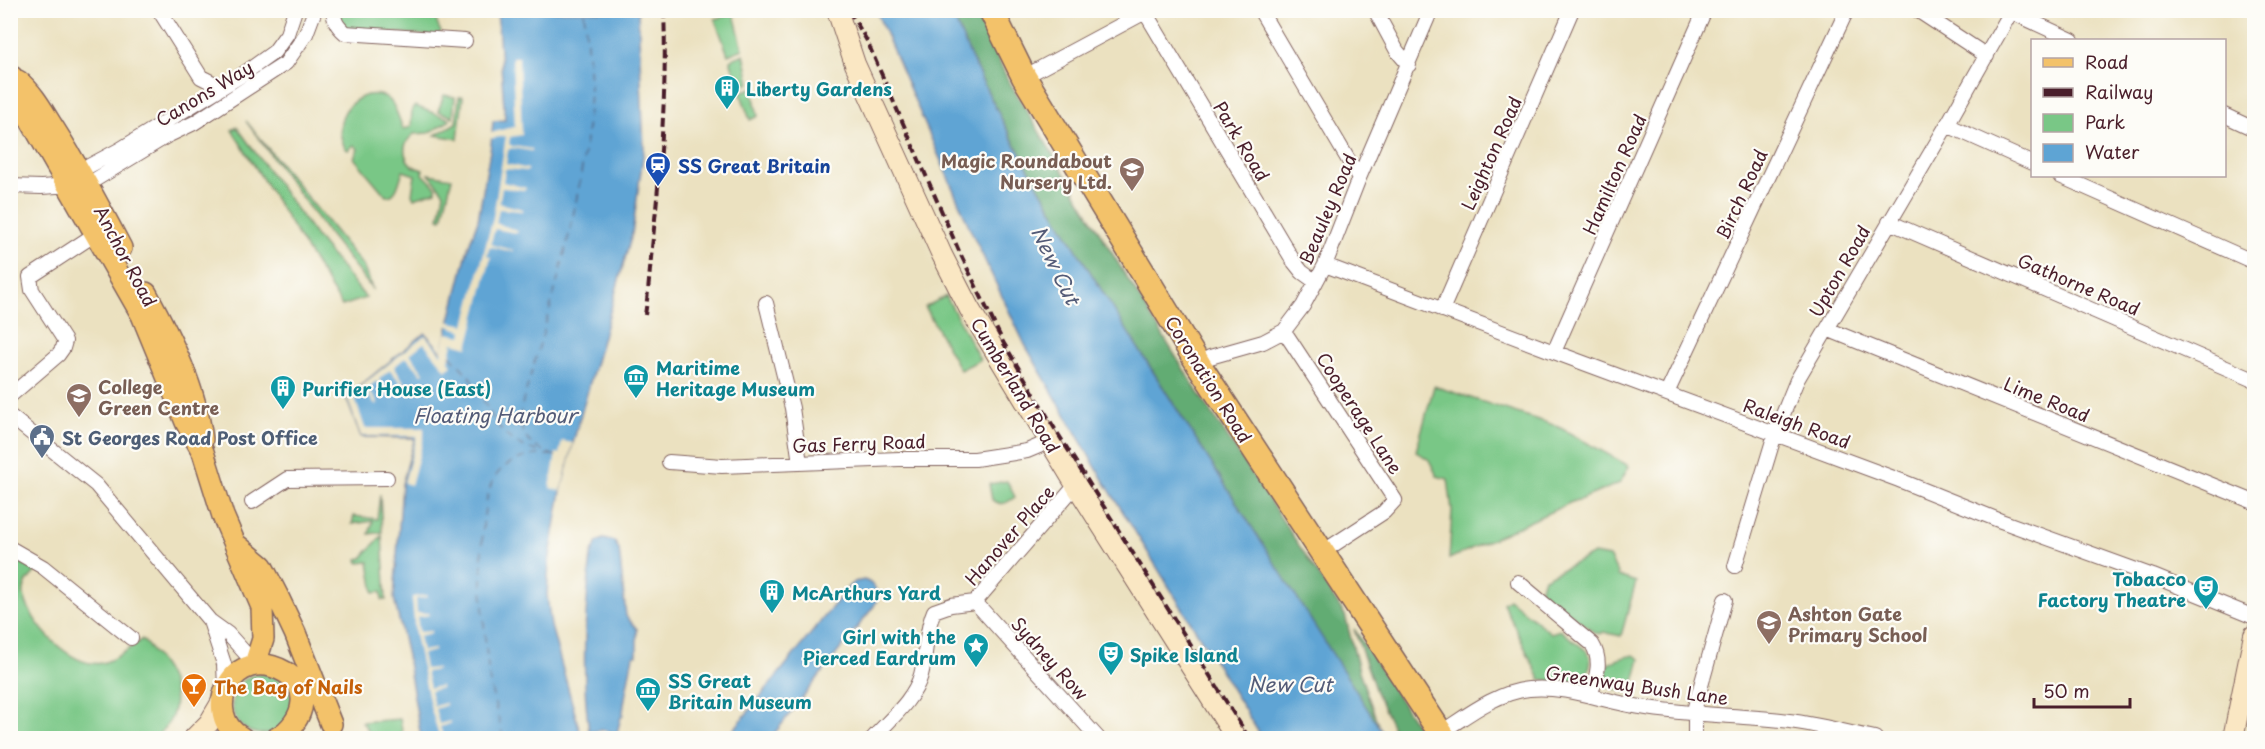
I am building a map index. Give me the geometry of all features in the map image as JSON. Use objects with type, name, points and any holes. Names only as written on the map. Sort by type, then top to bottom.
[{"type":"highway","name":"Coronation Road","points":[[991,10],[1024,77],[1199,365],[1442,736]]},
{"type":"main road","name":"Anchor Road","points":[[11,76],[18,98],[178,356],[199,414],[203,452],[216,495],[262,607],[263,639],[255,664]]},
{"type":"main road","name":"Anchor Road","points":[[71,181],[142,315],[186,422],[203,452]]},
{"type":"main road","points":[[235,543],[262,566],[295,633],[337,731]]},
{"type":"main road","points":[[262,607],[279,633],[300,686],[311,705],[337,731]]},
{"type":"main road","points":[[242,738],[226,722],[224,696],[236,675],[255,664],[268,665],[283,671],[300,686],[302,706],[299,714],[290,728],[277,738]]},
{"type":"street","points":[[159,10],[201,77],[214,84]]},
{"type":"street","name":"Canons Way","points":[[71,181],[242,75],[274,52],[287,34],[295,10]]},
{"type":"street","name":"Canons Way","points":[[71,181],[194,123],[279,68],[292,56],[302,41],[315,10]]},
{"type":"street","points":[[333,10],[338,27],[345,33],[465,41]]},
{"type":"street","name":"Cumberland Road","points":[[837,10],[855,64],[942,255],[993,350],[1236,738]]},
{"type":"street","points":[[1260,10],[1359,178]]},
{"type":"street","points":[[1375,10],[1397,51],[1409,66]]},
{"type":"street","name":"Beauley Road","points":[[1199,365],[1210,357],[1263,342],[1284,331],[1303,306],[1325,265],[1359,178],[1409,66],[1431,10]]},
{"type":"street","name":"Leighton Road","points":[[1442,310],[1572,10]]},
{"type":"street","name":"Hamilton Road","points":[[1554,352],[1706,10]]},
{"type":"street","name":"Birch Road","points":[[1667,393],[1847,10]]},
{"type":"street","points":[[1917,10],[1987,56]]},
{"type":"street","points":[[2013,10],[2018,15],[2070,39]]},
{"type":"street","name":"Upton Road","points":[[1735,566],[1775,434],[1797,380],[2013,10]]},
{"type":"street","points":[[1024,77],[1139,13]]},
{"type":"street","name":"Park Road","points":[[1139,13],[1294,262],[1302,272],[1316,282]]},
{"type":"street","points":[[2226,116],[2254,129]]},
{"type":"street","points":[[1947,125],[2031,163]]},
{"type":"street","points":[[2062,177],[2254,262]]},
{"type":"street","points":[[10,186],[40,187],[71,181]]},
{"type":"street","name":"Gathorne Road","points":[[1889,222],[2254,380]]},
{"type":"street","points":[[10,396],[63,348],[65,341],[32,290],[30,277],[97,233]]},
{"type":"street","name":"Raleigh Road","points":[[1325,265],[2001,521],[2154,576],[2254,617]]},
{"type":"street","points":[[766,303],[792,408],[800,463]]},
{"type":"street","name":"Lime Road","points":[[1827,329],[2254,502]]},
{"type":"street","name":"Cooperage Lane","points":[[1284,331],[1395,500],[1384,512],[1321,553]]},
{"type":"street","points":[[12,420],[96,485],[210,621],[228,634],[255,664]]},
{"type":"street","name":"Gas Ferry Road","points":[[669,462],[722,466],[899,459],[975,459],[1027,451],[1048,439]]},
{"type":"street","points":[[252,502],[287,479],[387,478]]},
{"type":"street","name":"Hanover Place","points":[[873,738],[906,702],[916,686],[926,652],[927,626],[934,610],[975,602],[1076,485]]},
{"type":"street","points":[[10,548],[43,567],[131,638]]},
{"type":"street","points":[[1518,582],[1592,644],[1598,654],[1597,676],[1590,696]]},
{"type":"street","points":[[1695,738],[1694,714],[1725,600]]},
{"type":"street","name":"Sydney Row","points":[[975,602],[1098,738]]},
{"type":"street","points":[[194,738],[209,723],[224,696],[226,675],[224,664],[210,621]]},
{"type":"street","points":[[2233,738],[2254,635]]},
{"type":"street","name":"Greenway Bush Lane","points":[[1442,736],[1486,703],[1505,694],[1539,689],[1590,696],[1639,707],[1694,714],[1781,720],[1811,731],[1875,738]]},
{"type":"green space","points":[[337,11],[439,11],[436,19],[441,32],[437,36],[347,29]]},
{"type":"green space","points":[[951,11],[975,11],[1007,78],[1121,268],[1199,394],[1345,615],[1359,671],[1380,730],[1120,320],[1041,191],[993,102]]},
{"type":"green space","points":[[734,14],[743,49],[728,55],[715,19]]},
{"type":"green space","points":[[744,54],[750,83],[739,87],[730,60]]},
{"type":"green space","points":[[752,88],[758,116],[750,120],[740,92]]},
{"type":"green space","points":[[376,94],[388,99],[395,108],[403,129],[411,127],[412,109],[415,106],[450,119],[429,133],[414,134],[406,144],[405,155],[408,160],[423,170],[422,173],[436,187],[436,191],[414,198],[412,194],[415,175],[403,171],[396,191],[386,196],[354,158],[358,149],[354,145],[348,150],[345,148],[340,131],[343,116],[352,103],[367,95]]},
{"type":"green space","points":[[444,95],[455,97],[453,117],[438,111]]},
{"type":"green space","points":[[459,97],[463,97],[458,139],[435,135],[456,123]]},
{"type":"green space","points":[[246,121],[363,266],[373,290],[324,228]]},
{"type":"green space","points":[[237,127],[315,235],[366,298],[342,306],[232,130]]},
{"type":"green space","points":[[429,174],[452,178],[442,219],[439,218],[444,193]]},
{"type":"green space","points":[[946,296],[980,360],[960,370],[925,307]]},
{"type":"green space","points":[[1434,386],[1557,426],[1629,466],[1620,483],[1574,501],[1449,559],[1452,510],[1448,479],[1437,476],[1429,460],[1416,451]]},
{"type":"green space","points":[[1007,481],[1015,497],[1004,503],[992,500],[989,484]]},
{"type":"green space","points":[[380,494],[382,532],[369,534],[373,521],[352,524],[354,516],[377,519]]},
{"type":"green space","points":[[382,535],[386,600],[382,600],[381,592],[374,593],[369,562],[359,563],[358,559],[362,558]]},
{"type":"green space","points":[[1594,554],[1609,557],[1618,576],[1636,582],[1621,636],[1603,632],[1595,633],[1540,590],[1544,578]]},
{"type":"green space","points":[[10,555],[36,571],[24,588],[24,595],[34,618],[65,652],[90,663],[102,663],[123,653],[142,639],[156,656],[172,684],[175,705],[169,722],[155,738],[11,738]]},
{"type":"green space","points":[[1509,599],[1551,633],[1560,630],[1588,652],[1590,664],[1585,677],[1574,682],[1540,679],[1503,603]]},
{"type":"green space","points":[[1354,629],[1425,738],[1398,738],[1376,692]]},
{"type":"green space","points":[[1634,655],[1640,659],[1631,693],[1607,687],[1604,679],[1606,667],[1614,661]]},
{"type":"green space","points":[[262,674],[283,683],[292,704],[283,725],[262,734],[241,725],[232,704],[241,683]]},
{"type":"green space","points":[[400,719],[403,735],[387,738],[373,738],[362,722]]},
{"type":"water","name":"Floating Harbour","points":[[497,11],[638,11],[644,149],[632,234],[573,443],[561,491],[549,562],[547,595],[551,626],[580,732],[585,738],[421,738],[394,598],[402,484],[415,438],[361,437],[346,397],[425,333],[442,352],[468,248],[478,220],[493,121],[505,120]]},
{"type":"water","name":"New Cut","points":[[876,11],[951,11],[992,102],[1040,189],[1175,407],[1386,738],[1262,738],[1102,478],[1025,345],[972,233]]},
{"type":"water","points":[[603,539],[614,541],[619,549],[626,616],[637,629],[637,655],[633,656],[623,716],[617,733],[603,730],[589,732],[585,688],[586,621],[591,555],[597,542]]},
{"type":"water","points":[[864,580],[872,584],[876,590],[877,598],[874,606],[771,738],[727,738],[849,586],[854,582]]},
{"type":"water","points":[[589,734],[617,735],[617,738],[585,738]]},
{"type":"pier","points":[[512,57],[519,57],[522,135],[510,137],[509,144],[532,149],[532,151],[512,148],[508,150],[506,164],[528,169],[528,171],[505,169],[503,182],[526,188],[525,190],[502,188],[499,203],[522,209],[522,211],[499,209],[496,223],[518,231],[517,233],[495,229],[491,242],[493,245],[513,250],[513,252],[489,248],[487,256],[491,257],[468,347],[453,343],[449,361],[452,365],[446,370],[424,343],[410,354],[424,373],[422,374],[406,357],[394,367],[407,386],[405,387],[390,370],[379,379],[390,393],[388,395],[376,381],[367,389],[378,403],[376,405],[365,391],[355,399],[365,428],[424,428],[424,437],[411,485],[404,483],[417,436],[361,436],[347,397],[425,335],[441,354],[446,333],[462,336],[463,331],[446,325],[446,321],[465,325],[493,218],[506,136],[488,139],[488,134],[515,126]]},
{"type":"pier","points":[[562,441],[573,443],[561,491],[550,488],[556,453],[559,454]]},
{"type":"pier","points":[[427,595],[427,597],[416,599],[417,613],[429,613],[429,615],[417,617],[419,632],[431,631],[431,633],[419,636],[422,651],[434,649],[434,651],[422,654],[425,669],[437,668],[437,670],[426,672],[430,688],[441,686],[441,688],[430,691],[434,706],[446,703],[435,709],[439,724],[451,721],[440,727],[444,738],[440,738],[431,709],[415,634],[412,597]]},
{"type":"ferry route","points":[[556,456],[527,440],[522,427],[521,408],[563,258],[580,183],[590,94],[584,10]]},
{"type":"ferry route","points":[[450,355],[469,376],[503,431],[512,440],[540,452]]},
{"type":"ferry route","points":[[503,738],[490,684],[487,657],[482,573],[484,516],[488,493],[500,471],[520,458],[552,455]]},
{"type":"railway","points":[[645,315],[663,124],[664,10]]},
{"type":"railway","points":[[849,10],[867,41],[959,251],[1003,342],[1249,738]]},
{"type":"place","name":"Liberty Gardens","points":[[727,111]]},
{"type":"place","name":"SS Great Britain","points":[[658,188]]},
{"type":"place","name":"Magic Roundabout Nursery Ltd.","points":[[1132,193]]},
{"type":"place","name":"Maritime Heritage Museum","points":[[636,400]]},
{"type":"place","name":"Purifier House (East)","points":[[283,411]]},
{"type":"place","name":"College Green Centre","points":[[79,419]]},
{"type":"place","name":"St Georges Road Post Office","points":[[42,460]]},
{"type":"place","name":"Tobacco Factory Theatre","points":[[2206,611]]},
{"type":"place","name":"McArthurs Yard","points":[[772,615]]},
{"type":"place","name":"Ashton Gate Primary School","points":[[1769,646]]},
{"type":"place","name":"Girl with the Pierced Eardrum","points":[[976,669]]},
{"type":"place","name":"Spike Island","points":[[1111,677]]},
{"type":"place","name":"The Bag of Nails","points":[[194,709]]},
{"type":"place","name":"SS Great Britain Museum","points":[[648,713]]}]
